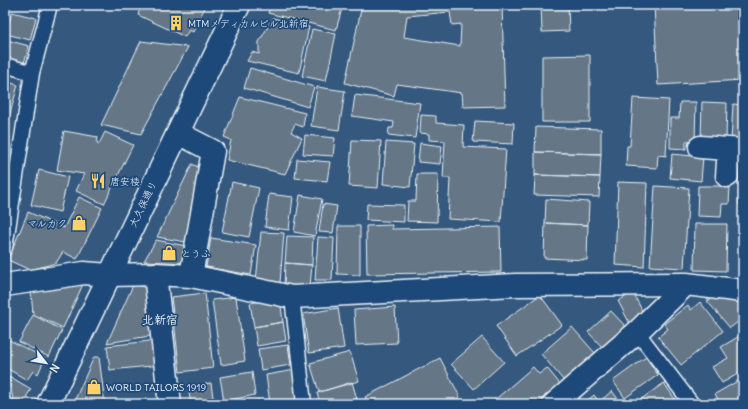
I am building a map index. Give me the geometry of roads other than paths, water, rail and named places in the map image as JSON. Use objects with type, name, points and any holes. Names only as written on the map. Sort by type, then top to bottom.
[{"type":"street","name":"大久保通り","points":[[48,404],[239,5]]},
{"type":"street","points":[[178,133],[213,151],[191,276]]},
{"type":"street","points":[[700,148],[736,150],[728,176]]},
{"type":"street","points":[[5,286],[84,273],[191,276],[292,297],[515,285],[686,284],[743,290]]},
{"type":"street","points":[[155,274],[170,404]]},
{"type":"street","points":[[554,404],[637,332],[686,284]]},
{"type":"lane","points":[[5,248],[32,73],[50,5]]},
{"type":"lane","points":[[5,65],[32,73]]},
{"type":"lane","points":[[292,297],[304,404]]},
{"type":"lane","points":[[637,332],[692,404]]},
{"type":"place","name":"MTMメディカルビル北新宿","points":[[176,23]]},
{"type":"place","name":"唐安楼","points":[[98,181]]},
{"type":"place","name":"マルカク","points":[[79,223]]},
{"type":"place","name":"とうふ","points":[[169,253]]},
{"type":"place","name":"WORLD TAILORS 1919","points":[[94,387]]},
{"type":"district","name":"北新宿","points":[[160,319]]}]
